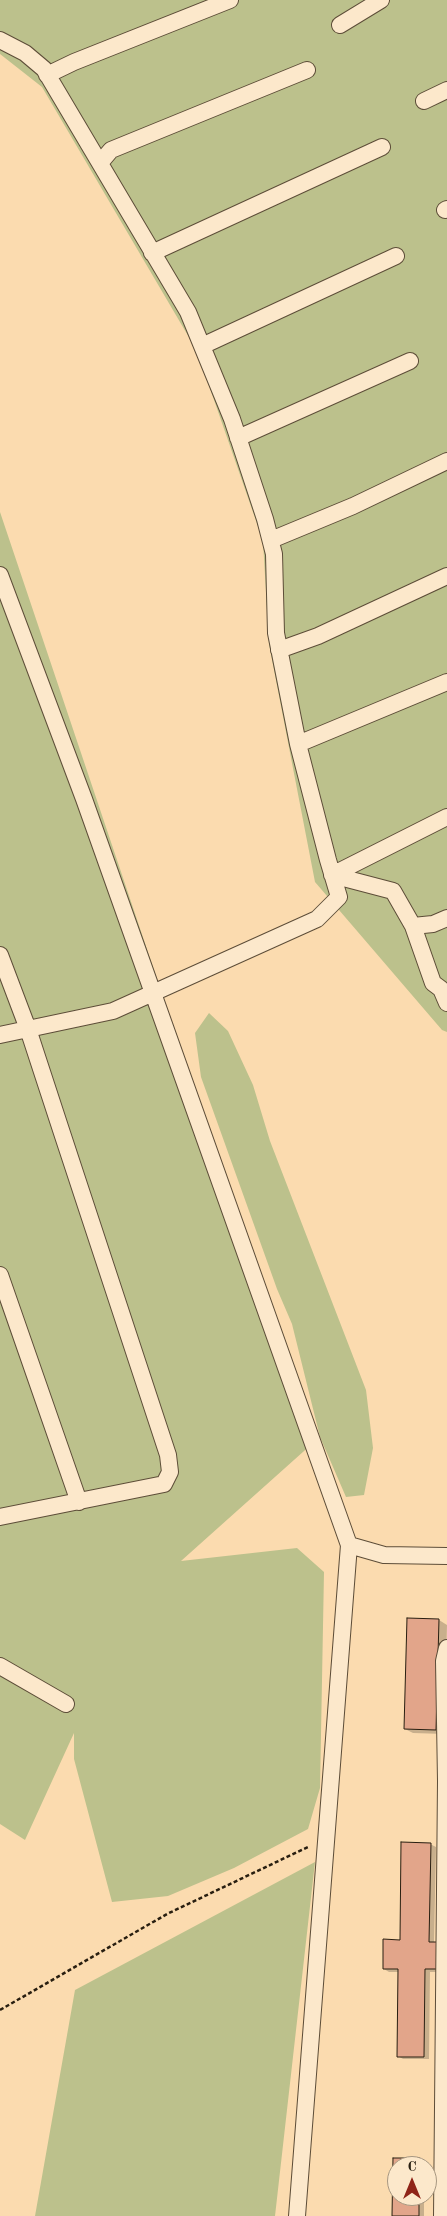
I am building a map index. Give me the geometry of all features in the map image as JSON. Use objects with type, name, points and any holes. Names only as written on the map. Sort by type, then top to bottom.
[{"type":"street","points":[[48,75],[74,62],[230,0]]},
{"type":"street","points":[[340,26],[381,0]]},
{"type":"street","points":[[0,40],[25,53],[44,69],[48,75],[188,312],[202,346],[238,438],[271,540],[274,554],[276,633],[298,744],[332,875],[340,897],[317,919],[214,967],[152,992],[114,1011],[0,1035]]},
{"type":"street","points":[[100,163],[111,150],[307,70]]},
{"type":"street","points":[[424,101],[447,90]]},
{"type":"street","points":[[152,252],[382,147]]},
{"type":"street","points":[[202,346],[396,256]]},
{"type":"street","points":[[238,438],[410,361]]},
{"type":"street","points":[[271,540],[353,506],[447,461]]},
{"type":"street","points":[[0,575],[81,790],[349,1545],[297,2216]]},
{"type":"street","points":[[280,650],[318,636],[447,576]]},
{"type":"street","points":[[298,744],[447,682]]},
{"type":"street","points":[[332,875],[447,817]]},
{"type":"street","points":[[332,875],[393,891],[413,926],[433,983],[441,989],[447,1004]]},
{"type":"street","points":[[413,926],[433,924],[447,918]]},
{"type":"street","points":[[0,955],[28,1029],[168,1455],[170,1472],[164,1484],[0,1517]]},
{"type":"street","points":[[0,1275],[78,1502]]},
{"type":"street","points":[[349,1545],[384,1555],[447,1556]]},
{"type":"street","points":[[442,2216],[446,1834],[444,1661],[447,1648]]},
{"type":"street","points":[[0,1666],[66,1704]]},
{"type":"path","points":[[0,2010],[167,1914],[325,1838]]},
{"type":"green space","points":[[0,0],[447,0],[447,1032],[442,1030],[315,882],[269,644],[263,541],[197,351],[42,87],[0,54]]},
{"type":"green space","points":[[0,512],[313,1443],[181,1561],[297,1548],[324,1572],[320,1788],[308,1829],[234,1868],[168,1896],[112,1902],[74,1759],[74,1733],[25,1840],[0,1824]]},
{"type":"green space","points":[[209,1013],[228,1031],[253,1085],[270,1141],[366,1390],[373,1448],[364,1495],[346,1497],[320,1437],[292,1324],[277,1289],[201,1077],[195,1033]]},
{"type":"green space","points":[[315,1862],[275,2216],[35,2216],[75,1990]]},
{"type":"building","points":[[407,1618],[439,1619],[436,1730],[404,1729]]},
{"type":"building","points":[[401,1842],[431,1843],[429,1942],[439,1942],[439,1969],[425,1969],[424,2057],[397,2057],[398,1969],[383,1969],[383,1939],[400,1940]]},
{"type":"building","points":[[392,2206],[419,2206],[419,2216],[392,2216]]}]
